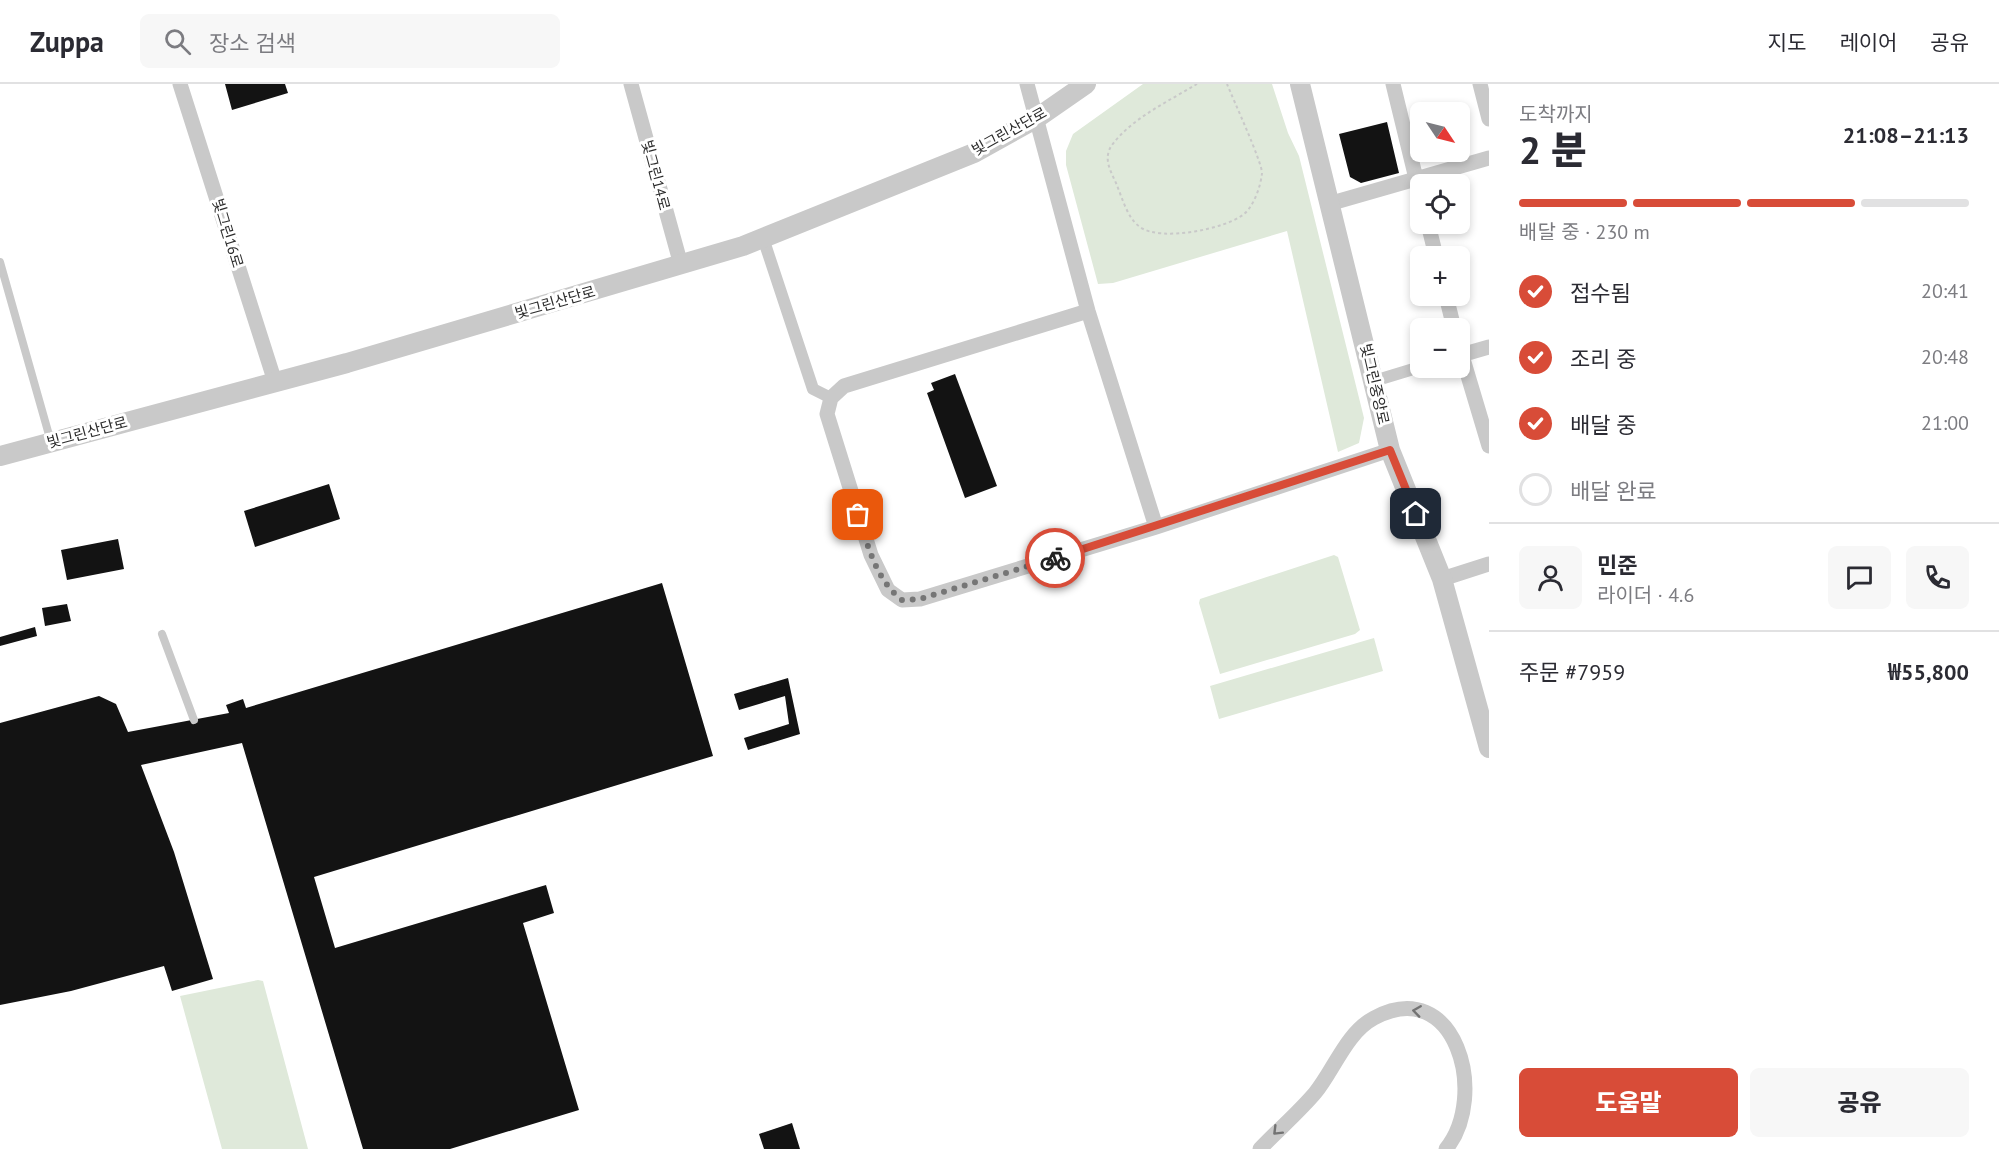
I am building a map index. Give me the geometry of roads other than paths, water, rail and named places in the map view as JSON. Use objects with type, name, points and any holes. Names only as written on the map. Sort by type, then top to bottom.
[{"type":"street","name":"빛그린16로","points":[[180,84],[274,382]]},
{"type":"street","name":"빛그린14로","points":[[631,84],[681,265]]},
{"type":"street","points":[[1027,84],[1088,311],[1156,527]]},
{"type":"street","name":"빛그린산단로","points":[[0,456],[274,382],[681,265],[763,238],[974,153],[1037,118],[1086,84]]},
{"type":"street","name":"빛그린중앙로","points":[[1300,84],[1332,203],[1390,450],[1442,579],[1489,748]]},
{"type":"street","points":[[1393,84],[1415,174]]},
{"type":"street","points":[[1480,84],[1489,119]]},
{"type":"street","points":[[1433,174],[1489,158]]},
{"type":"street","points":[[1332,203],[1410,181]]},
{"type":"street","points":[[763,238],[813,389],[831,398]]},
{"type":"street","points":[[1088,311],[844,386],[831,398],[827,414],[871,555],[888,590],[902,600],[920,599],[1156,527],[1390,450]]},
{"type":"street","points":[[1470,351],[1489,347]]},
{"type":"street","points":[[1374,381],[1410,370]]},
{"type":"street","points":[[1468,378],[1489,446]]},
{"type":"street","points":[[1442,579],[1489,564]]},
{"type":"street","points":[[1260,1149],[1316,1092],[1357,1032],[1371,1019],[1382,1014],[1407,1010],[1431,1014],[1458,1029],[1476,1054]]},
{"type":"street","points":[[1446,1149],[1470,1126],[1480,1103]]},
{"type":"lane","points":[[0,262],[51,442]]},
{"type":"lane","points":[[162,634],[194,720]]}]
